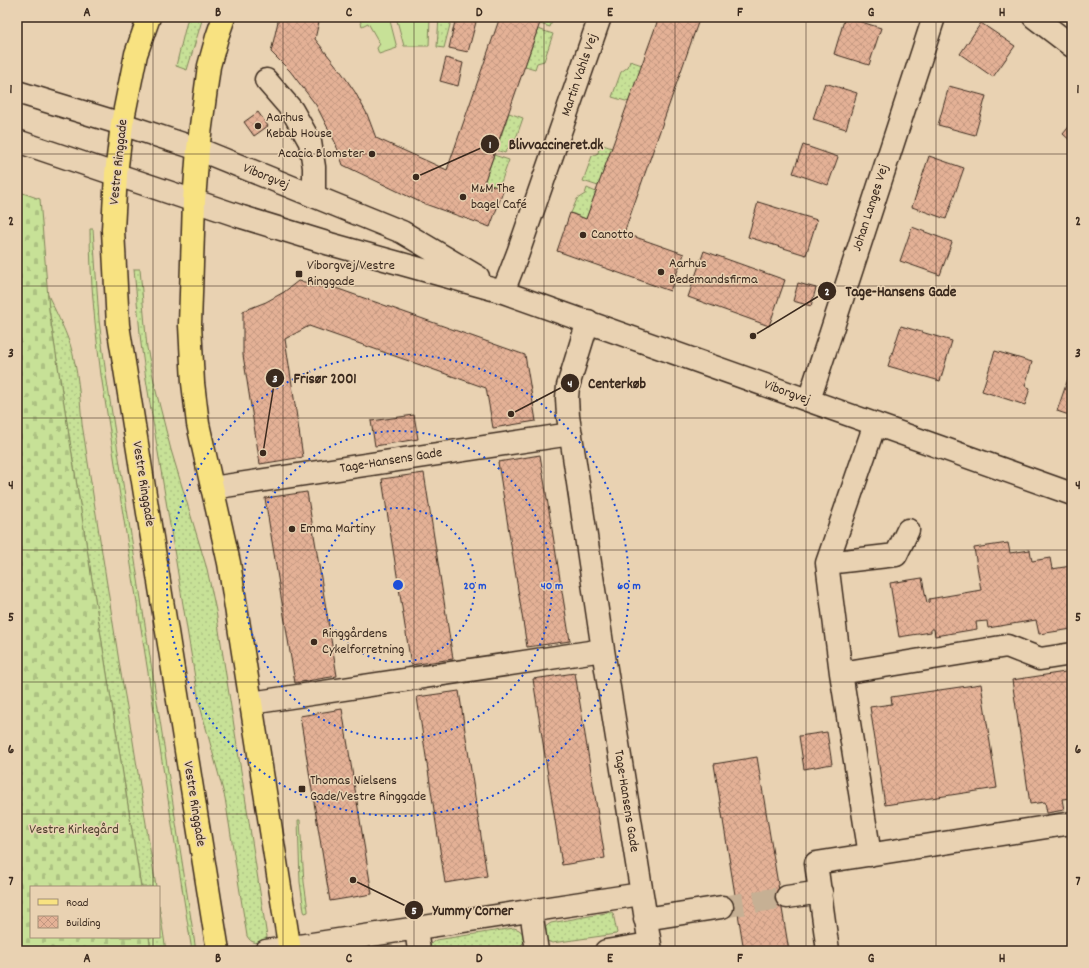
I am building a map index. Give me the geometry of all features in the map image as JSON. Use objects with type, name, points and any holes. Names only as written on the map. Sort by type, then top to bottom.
[{"type":"main road","name":"Vestre Ringgade","points":[[149,17],[136,54],[122,124],[116,174],[113,230],[118,325],[218,951]]},
{"type":"main road","points":[[224,17],[209,66],[198,149],[194,201],[190,325],[193,383],[198,424],[229,563],[290,949]]},
{"type":"street","name":"Martin Vahls Vej","points":[[503,292],[600,17]]},
{"type":"street","name":"Johan Langes Vej","points":[[809,400],[934,17]]},
{"type":"street","points":[[1034,17],[1072,46]]},
{"type":"street","points":[[266,80],[292,110],[310,142],[314,167],[314,196]]},
{"type":"street","name":"Viborgvej","points":[[17,92],[198,149],[402,232],[503,292]]},
{"type":"street","name":"Viborgvej","points":[[17,141],[242,217],[330,244],[503,292],[1072,494]]},
{"type":"street","name":"Tage-Hansens Gade","points":[[588,321],[568,386],[567,404],[570,434],[602,650],[650,948]]},
{"type":"street","points":[[870,855],[841,673],[827,563],[876,424]]},
{"type":"street","name":"Tage-Hansens Gade","points":[[212,488],[570,434]]},
{"type":"street","points":[[827,563],[896,555],[908,530]]},
{"type":"street","points":[[841,673],[1007,646],[1040,658],[1072,654]]},
{"type":"street","points":[[251,703],[602,650]]},
{"type":"street","points":[[828,951],[816,863],[1072,823]]},
{"type":"street","points":[[787,897],[821,892]]},
{"type":"street","points":[[266,951],[290,949],[416,928],[641,894]]},
{"type":"street","points":[[645,919],[722,907]]},
{"type":"street","points":[[531,911],[538,951]]},
{"type":"street","points":[[416,928],[419,951]]},
{"type":"street","points":[[606,951],[650,948]]},
{"type":"green space","points":[[188,17],[203,17],[187,70],[176,66]]},
{"type":"green space","points":[[359,17],[389,17],[397,48],[379,54],[377,48],[380,44],[368,23],[362,26]]},
{"type":"green space","points":[[396,17],[430,17],[429,46],[404,46]]},
{"type":"green space","points":[[439,17],[452,17],[444,48],[437,47]]},
{"type":"green space","points":[[542,17],[559,17],[552,21],[550,27],[540,24]]},
{"type":"green space","points":[[538,29],[553,34],[544,61],[537,63],[535,69],[525,66]]},
{"type":"green space","points":[[630,61],[642,65],[629,102],[612,97],[621,72],[628,67]]},
{"type":"green space","points":[[509,113],[523,118],[514,144],[507,149],[505,153],[496,150]]},
{"type":"green space","points":[[600,144],[612,148],[598,186],[583,181],[592,156],[598,153]]},
{"type":"green space","points":[[494,155],[509,160],[499,188],[484,183]]},
{"type":"green space","points":[[587,188],[596,192],[586,219],[571,213],[577,199],[585,194]]},
{"type":"green space","name":"Vestre Kirkegård","points":[[17,191],[40,199],[49,310],[141,886],[30,886],[30,938],[149,938],[151,951],[17,951]]},
{"type":"green space","points":[[90,229],[93,229],[99,320],[106,375],[196,951],[192,951],[101,375],[93,303]]},
{"type":"green space","points":[[134,269],[140,269],[147,348],[156,391],[171,450],[207,569],[216,611],[267,937],[266,940],[261,942],[253,942],[247,936],[225,798],[199,702],[146,379]]},
{"type":"green space","points":[[47,293],[68,338],[75,363],[82,424],[156,886],[141,886]]},
{"type":"green space","points":[[298,820],[300,820],[304,882],[308,910],[308,912],[305,913],[300,882]]},
{"type":"green space","points":[[160,912],[166,951],[151,951],[149,938],[160,938]]},
{"type":"green space","points":[[611,912],[613,913],[616,934],[552,943],[545,940],[545,928],[551,923]]},
{"type":"green space","points":[[514,928],[522,933],[524,942],[517,949],[511,951],[428,951],[430,944],[436,940]]},
{"type":"building","points":[[279,17],[320,17],[315,39],[355,92],[367,114],[376,138],[447,170],[500,17],[542,17],[484,183],[504,189],[490,227],[422,203],[343,165],[335,142],[316,105],[290,71],[271,52]]},
{"type":"building","points":[[456,17],[476,22],[468,52],[449,48]]},
{"type":"building","points":[[659,17],[700,17],[624,233],[684,254],[670,291],[557,251],[570,213],[586,219]]},
{"type":"building","points":[[845,17],[881,28],[869,65],[834,54]]},
{"type":"building","points":[[981,23],[1015,46],[993,77],[960,54]]},
{"type":"building","points":[[446,58],[463,63],[458,86],[440,81]]},
{"type":"building","points":[[825,83],[857,93],[846,129],[813,119]]},
{"type":"building","points":[[949,86],[986,96],[975,135],[938,125]]},
{"type":"building","points":[[258,112],[268,126],[254,136],[244,122]]},
{"type":"building","points":[[1072,123],[1072,142],[1063,134]]},
{"type":"building","points":[[803,145],[838,157],[828,185],[793,173]]},
{"type":"building","points":[[929,156],[964,168],[946,219],[912,207]]},
{"type":"building","points":[[758,202],[817,220],[806,255],[748,237]]},
{"type":"building","points":[[912,227],[952,242],[940,275],[900,261]]},
{"type":"building","points":[[704,251],[785,280],[769,326],[688,297]]},
{"type":"building","points":[[298,281],[330,286],[525,355],[536,421],[493,428],[486,388],[309,326],[285,339],[303,457],[260,464],[243,355],[243,311],[266,302],[284,292]]},
{"type":"building","points":[[798,283],[816,288],[811,306],[793,301]]},
{"type":"building","points":[[901,326],[952,341],[940,381],[888,366]]},
{"type":"building","points":[[995,351],[1032,362],[1025,386],[1030,388],[1025,405],[982,391]]},
{"type":"building","points":[[1069,376],[1072,377],[1072,416],[1057,411]]},
{"type":"building","points":[[414,415],[418,439],[375,446],[371,421]]},
{"type":"building","points":[[540,455],[570,641],[527,647],[498,462]]},
{"type":"building","points":[[424,473],[453,659],[411,665],[382,479]]},
{"type":"building","points":[[307,492],[337,676],[295,683],[265,498]]},
{"type":"building","points":[[1008,543],[1010,553],[1030,550],[1032,561],[1050,558],[1052,569],[1071,566],[1072,629],[1039,634],[1036,620],[988,628],[987,621],[976,622],[977,629],[935,636],[934,629],[931,629],[931,632],[899,637],[890,583],[922,578],[927,603],[929,602],[929,599],[981,590],[974,548]]},
{"type":"building","points":[[1072,671],[1072,798],[1062,799],[1064,810],[1047,813],[1045,802],[1030,804],[1012,680]]},
{"type":"building","points":[[575,673],[605,858],[562,865],[533,679]]},
{"type":"building","points":[[981,684],[997,788],[885,805],[870,707],[892,704],[891,697]]},
{"type":"building","points":[[459,691],[487,876],[445,883],[417,697]]},
{"type":"building","points":[[342,709],[372,894],[330,901],[300,716]]},
{"type":"building","points":[[827,732],[832,764],[804,769],[799,736]]},
{"type":"building","points":[[757,757],[789,951],[744,951],[714,764]]},
{"type":"tunnel","points":[[722,907],[787,897]]},
{"type":"place","name":"Aarhus Kebab House","points":[[258,126]]},
{"type":"place","name":"Acacia Blomster","points":[[372,154]]},
{"type":"place","name":"Blivvaccineret.dk","points":[[416,177]]},
{"type":"place","name":"M&M The bagel Café","points":[[463,197]]},
{"type":"place","name":"Canotto","points":[[583,235]]},
{"type":"place","name":"Aarhus Bedemandsfirma","points":[[661,272]]},
{"type":"place","name":"Viborgvej/Vestre Ringgade","points":[[299,274]]},
{"type":"place","name":"Tage-Hansens Gade","points":[[753,336]]},
{"type":"place","name":"Centerkøb","points":[[511,414]]},
{"type":"place","name":"Frisør 2001","points":[[263,453]]},
{"type":"place","name":"Emma Martiny","points":[[292,529]]},
{"type":"place","name":"Ringgårdens Cykelforretning","points":[[314,642]]},
{"type":"place","name":"Thomas Nielsens Gade/Vestre Ringgade","points":[[302,789]]},
{"type":"place","name":"Yummy Corner","points":[[353,880]]}]
